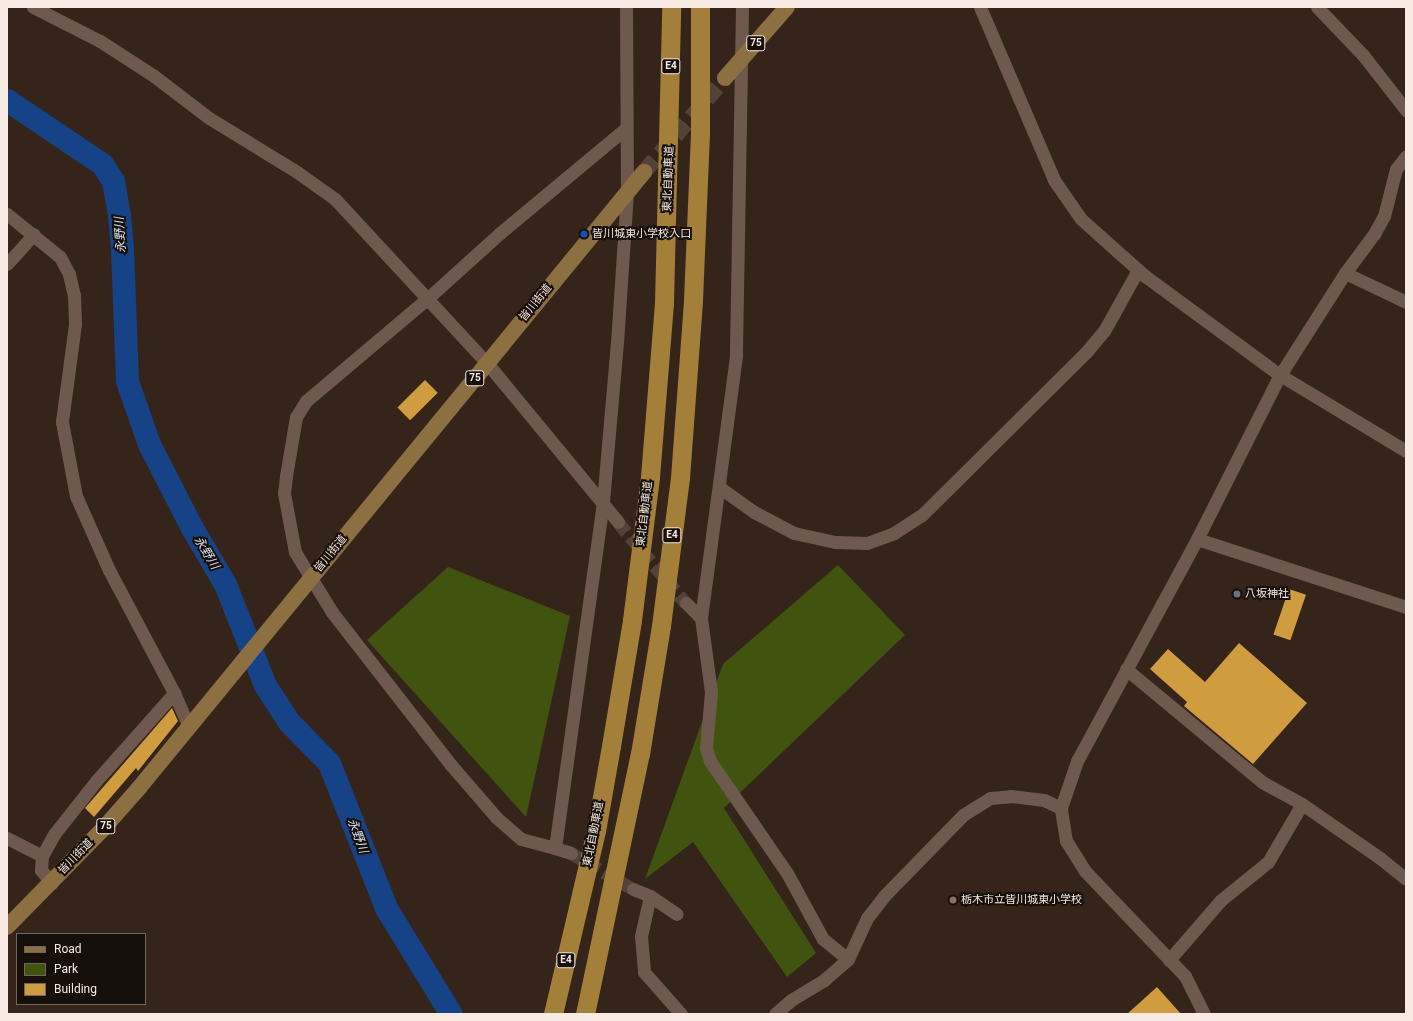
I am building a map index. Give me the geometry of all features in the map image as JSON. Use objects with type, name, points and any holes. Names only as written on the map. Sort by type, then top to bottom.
[{"type":"highway","name":"東北自動車道","points":[[553,1014],[579,906],[613,738],[632,620],[650,477],[664,303],[670,125],[671,7]]},
{"type":"highway","name":"E4","points":[[585,1014],[641,746],[661,626],[680,478],[689,376],[700,132],[700,7]]},
{"type":"main road","name":"75","points":[[725,78],[787,7]]},
{"type":"main road","name":"皆川街道","points":[[7,927],[52,883],[106,825],[309,582],[644,172]]},
{"type":"street","points":[[33,7],[100,41],[154,76],[209,118],[314,184],[335,200],[488,363],[618,522]]},
{"type":"street","points":[[555,848],[603,502],[627,192],[625,129],[626,7]]},
{"type":"street","points":[[742,7],[739,278],[736,356],[701,618],[711,692],[706,734],[710,761],[788,873],[823,939],[848,958]]},
{"type":"street","points":[[980,7],[1054,180],[1081,219],[1138,270],[1280,375],[1406,451]]},
{"type":"street","points":[[1317,7],[1363,55],[1406,110]]},
{"type":"street","points":[[570,853],[521,839],[496,817],[438,748],[309,582],[295,552],[284,493],[296,417],[306,401],[428,298],[500,233],[625,129]]},
{"type":"street","points":[[1204,1014],[1185,976],[1085,871],[1066,842],[1061,808],[1077,761],[1198,539],[1280,375],[1345,273],[1380,222],[1392,180],[1406,156]]},
{"type":"street","points":[[7,214],[34,234],[60,257],[69,274],[74,295],[75,324],[62,422],[76,496],[106,563],[174,693],[192,723]]},
{"type":"street","points":[[7,264],[34,234]]},
{"type":"street","points":[[719,487],[754,512],[794,532],[835,542],[867,542],[894,533],[922,515],[1087,351],[1104,331],[1138,270]]},
{"type":"street","points":[[1345,273],[1406,302]]},
{"type":"street","points":[[1198,539],[1406,607]]},
{"type":"street","points":[[686,603],[701,618]]},
{"type":"street","points":[[1126,669],[1262,782],[1302,804],[1380,858],[1406,880]]},
{"type":"street","points":[[52,883],[41,870],[42,856],[55,833],[96,781],[174,693]]},
{"type":"street","points":[[775,1014],[791,1000],[824,980],[848,958],[867,918],[884,896],[963,815],[990,798],[1011,796],[1044,800],[1061,808]]},
{"type":"street","points":[[1169,960],[1221,900],[1268,862],[1302,804]]},
{"type":"street","points":[[7,838],[42,856]]},
{"type":"street","points":[[633,889],[650,896],[677,914]]},
{"type":"street","points":[[650,896],[641,936],[644,972],[681,1014]]},
{"type":"green space","points":[[838,565],[905,635],[724,808],[816,953],[787,977],[693,842],[645,879],[723,664]]},
{"type":"green space","points":[[448,567],[570,616],[526,817],[367,640]]},
{"type":"building","points":[[425,380],[438,393],[410,420],[397,408]]},
{"type":"building","points":[[1289,589],[1306,595],[1290,640],[1273,634]]},
{"type":"building","points":[[1239,643],[1307,703],[1253,764],[1184,706],[1187,702],[1150,669],[1168,649],[1205,682]]},
{"type":"building","points":[[172,708],[178,721],[138,771],[136,768],[94,817],[85,808]]},
{"type":"building","points":[[1157,987],[1181,1014],[1127,1014]]},
{"type":"waterway","name":"永野川","points":[[7,100],[102,164],[113,181],[119,214],[122,250],[127,381],[149,444],[192,528],[225,584],[265,685],[289,722],[329,763],[386,908],[451,1014]]},
{"type":"tunnel","points":[[644,172],[725,78]]},
{"type":"tunnel","points":[[618,522],[686,603]]},
{"type":"tunnel","points":[[571,853],[633,889]]},
{"type":"place","name":"皆川城東小学校入口","points":[[584,234]]},
{"type":"place","name":"八坂神社","points":[[1237,594]]},
{"type":"place","name":"栃木市立皆川城東小学校","points":[[953,900]]}]
